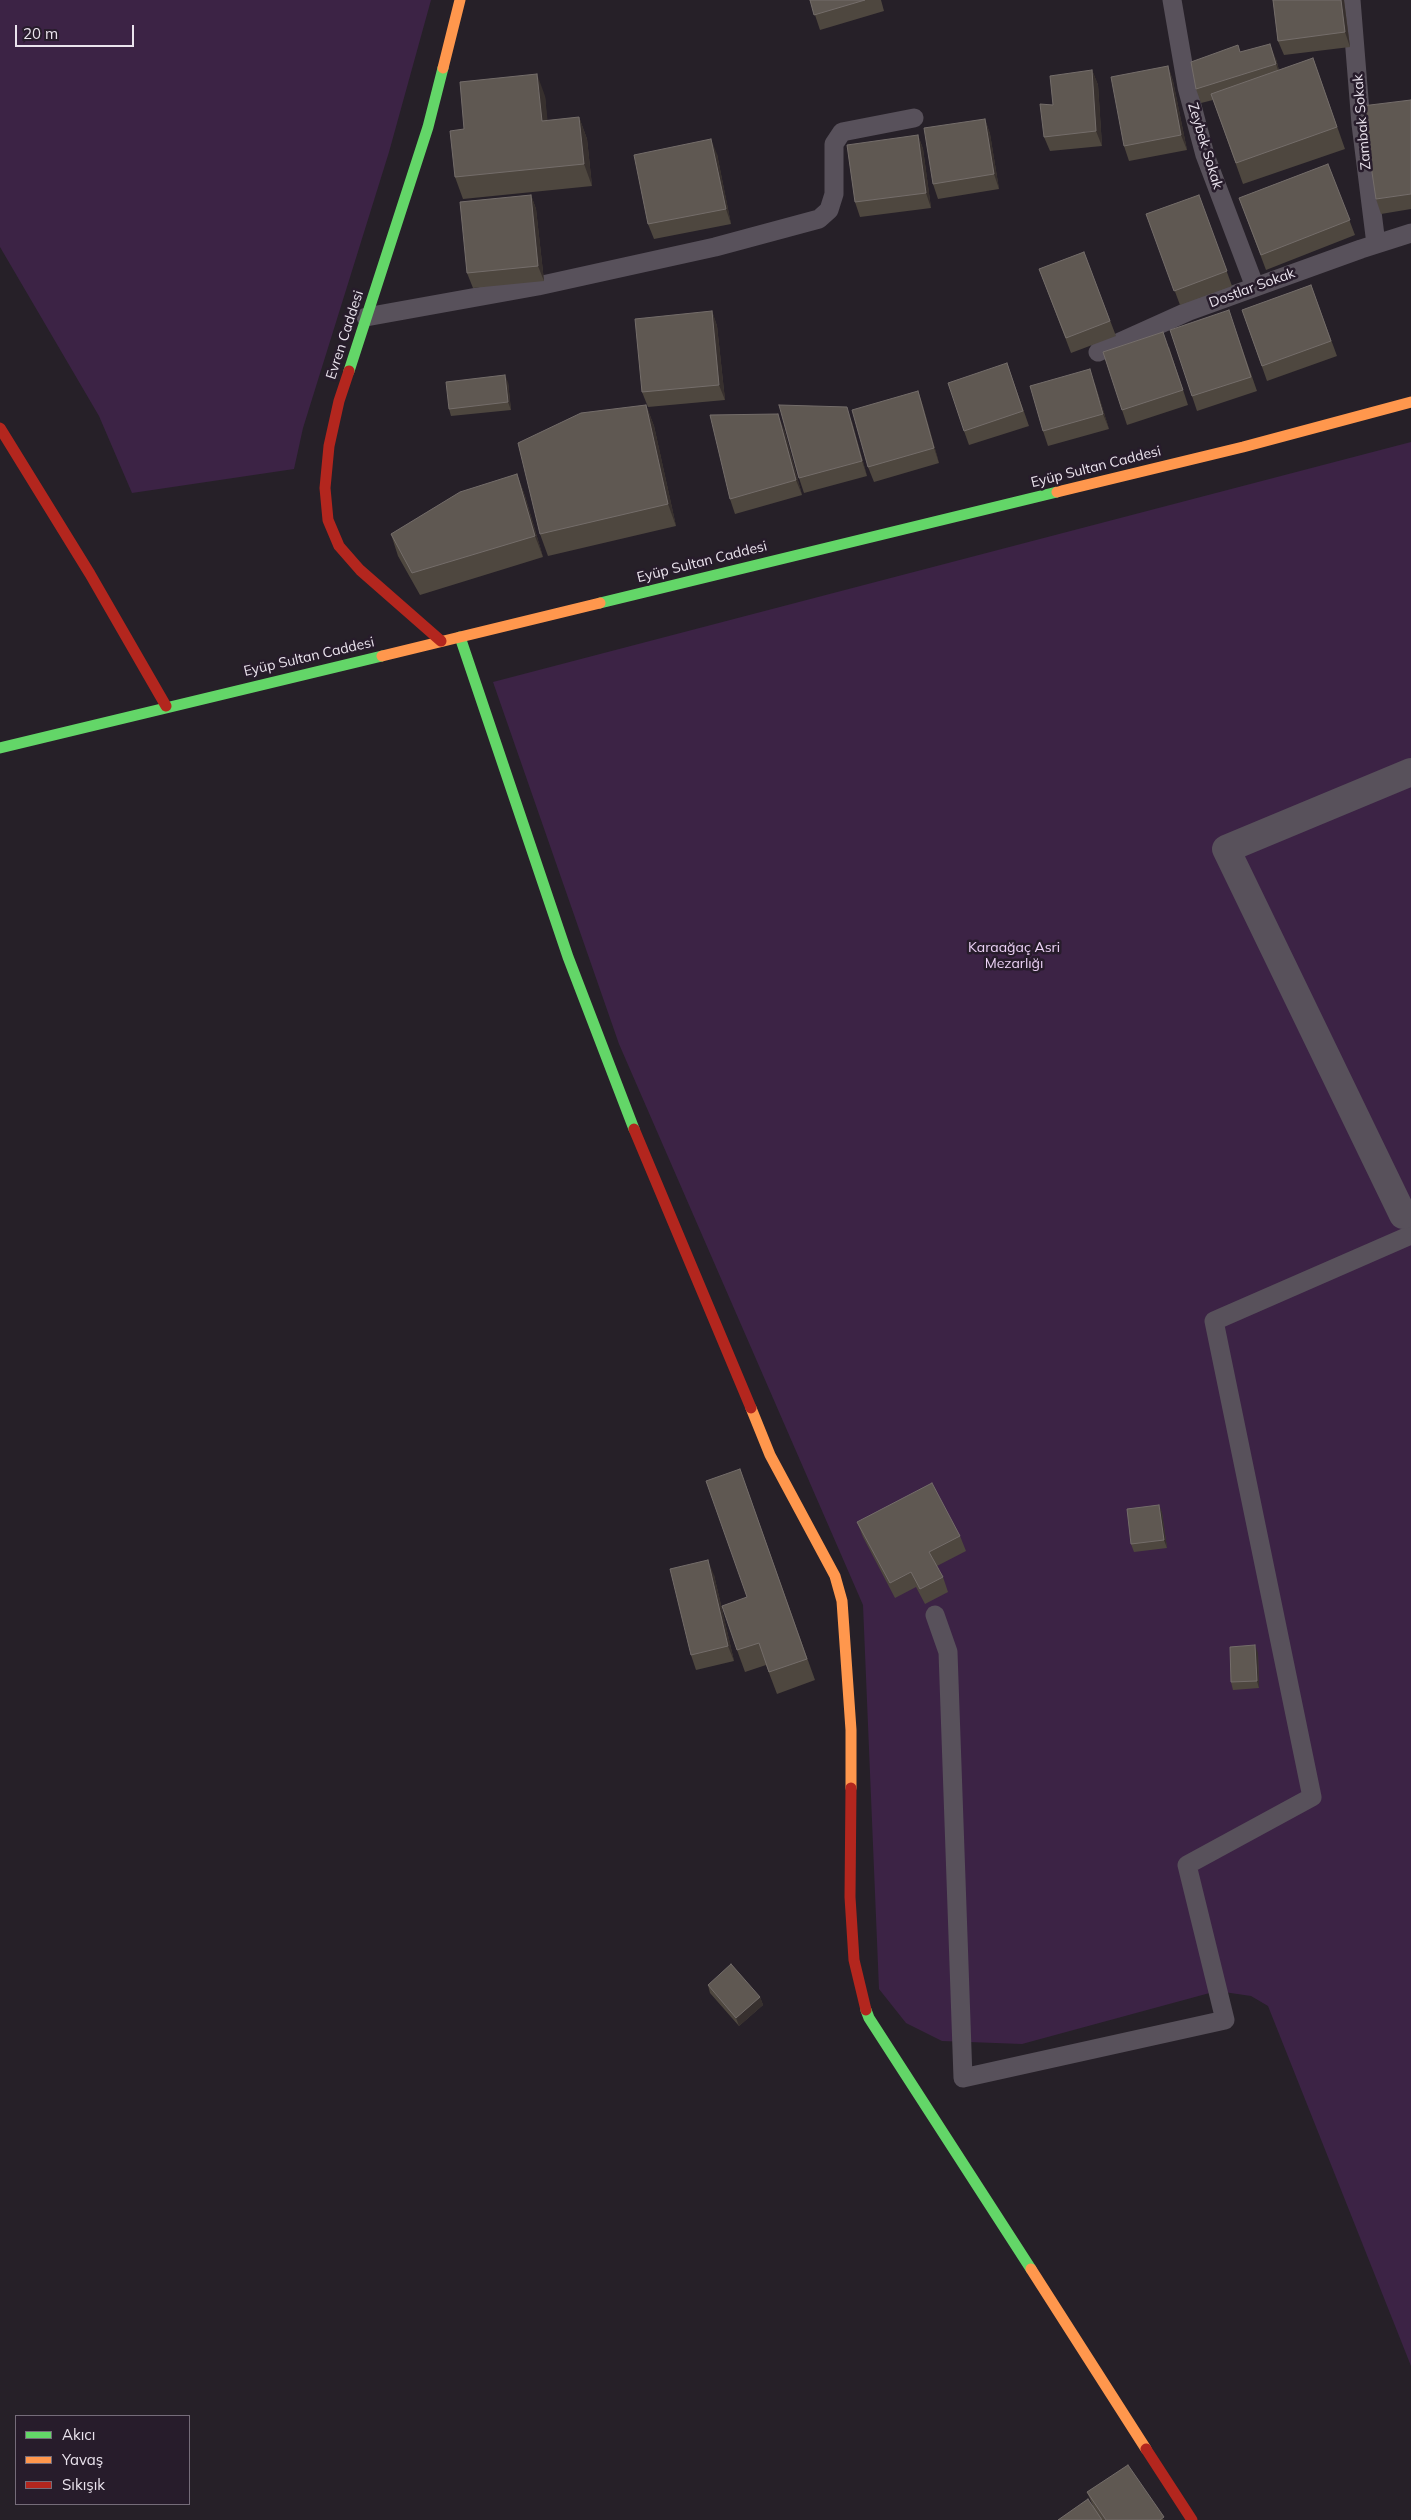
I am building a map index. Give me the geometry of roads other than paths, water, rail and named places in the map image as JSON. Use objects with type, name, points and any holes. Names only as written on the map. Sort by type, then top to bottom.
[{"type":"street","name":"Evren Caddesi","points":[[441,641],[360,570],[339,546],[328,520],[325,488],[329,446],[339,401],[428,127],[460,0]]},
{"type":"street","name":"Eyüp Sultan Caddesi","points":[[0,748],[166,706],[460,637],[1243,447],[1411,402]]},
{"type":"street","points":[[0,428],[90,574],[166,706]]},
{"type":"street","points":[[460,637],[568,957],[613,1076],[770,1455],[835,1576],[842,1601],[852,1730],[850,1897],[854,1960],[862,1997],[869,2018],[1192,2520]]},
{"type":"street","points":[[1409,1224],[1226,849],[1411,772]]},
{"type":"lane","name":"Zeybek Sokak","points":[[1172,0],[1187,87],[1205,155],[1255,287]]},
{"type":"lane","name":"Zambak Sokak","points":[[1351,0],[1361,124],[1376,244]]},
{"type":"lane","points":[[366,316],[538,286],[715,248],[819,219],[829,210],[834,194],[834,144],[842,132],[914,118]]},
{"type":"lane","name":"Dostlar Sokak","points":[[1098,352],[1189,311],[1411,233]]},
{"type":"lane","points":[[935,1615],[948,1652],[963,2078],[1226,2020],[1187,1864],[1312,1797],[1214,1321],[1409,1224]]},
{"type":"park label","name":"Karaağaç Asri Mezarlığı","points":[[1014,956]]}]
